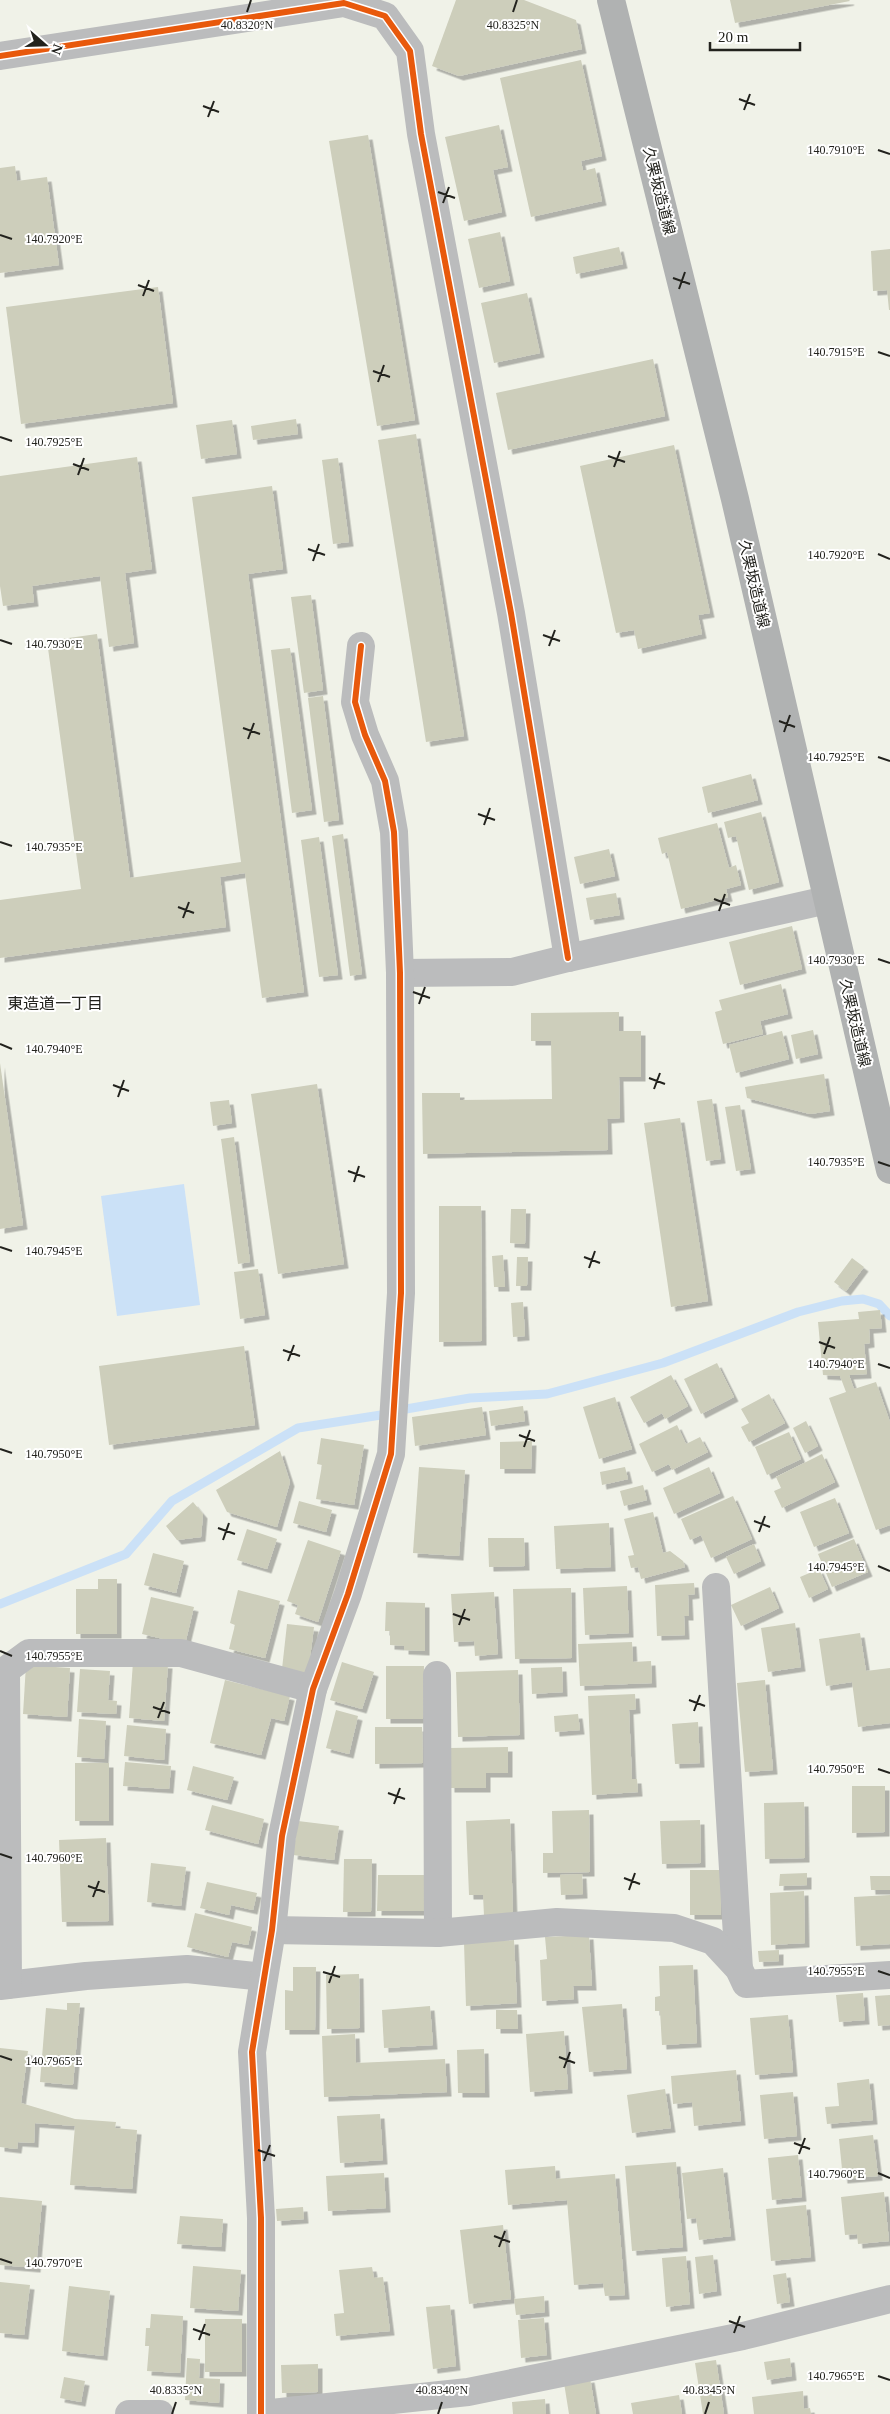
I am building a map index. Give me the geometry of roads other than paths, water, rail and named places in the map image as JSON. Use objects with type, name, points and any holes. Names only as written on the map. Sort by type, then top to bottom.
[{"type":"main road","name":"久栗坂造道線","points":[[610,0],[734,498],[890,1170]]},
{"type":"street","points":[[0,56],[344,3],[388,8],[410,51],[421,134],[511,613],[568,958]]},
{"type":"street","points":[[362,646],[355,702],[365,736],[385,781],[392,823],[400,973],[401,1293],[391,1454],[348,1594],[313,1689],[282,1836],[272,1930],[252,2052],[261,2218],[261,2414],[468,2403],[890,2299]]},
{"type":"street","points":[[400,973],[512,972],[827,900]]},
{"type":"street","points":[[716,1587],[738,1969]]},
{"type":"street","points":[[264,1977],[188,1969],[86,1976],[4,1986],[6,1670],[29,1653],[181,1653],[313,1689]]},
{"type":"street","points":[[437,1675],[438,1933]]},
{"type":"street","points":[[272,1930],[438,1933],[557,1922],[674,1928],[712,1941],[738,1969],[746,1984],[890,1974]]},
{"type":"street","points":[[129,2414],[160,2414]]},
{"type":"water","points":[[184,1184],[200,1305],[117,1316],[101,1196]]},
{"type":"waterway","points":[[406,1409],[470,1398],[547,1394],[663,1363],[798,1312],[842,1301],[863,1299],[879,1304],[890,1316]]},
{"type":"waterway","points":[[0,1604],[126,1554],[172,1501],[298,1428],[381,1415]]},
{"type":"district","name":"東造道一丁目","points":[[55,1003]]}]
